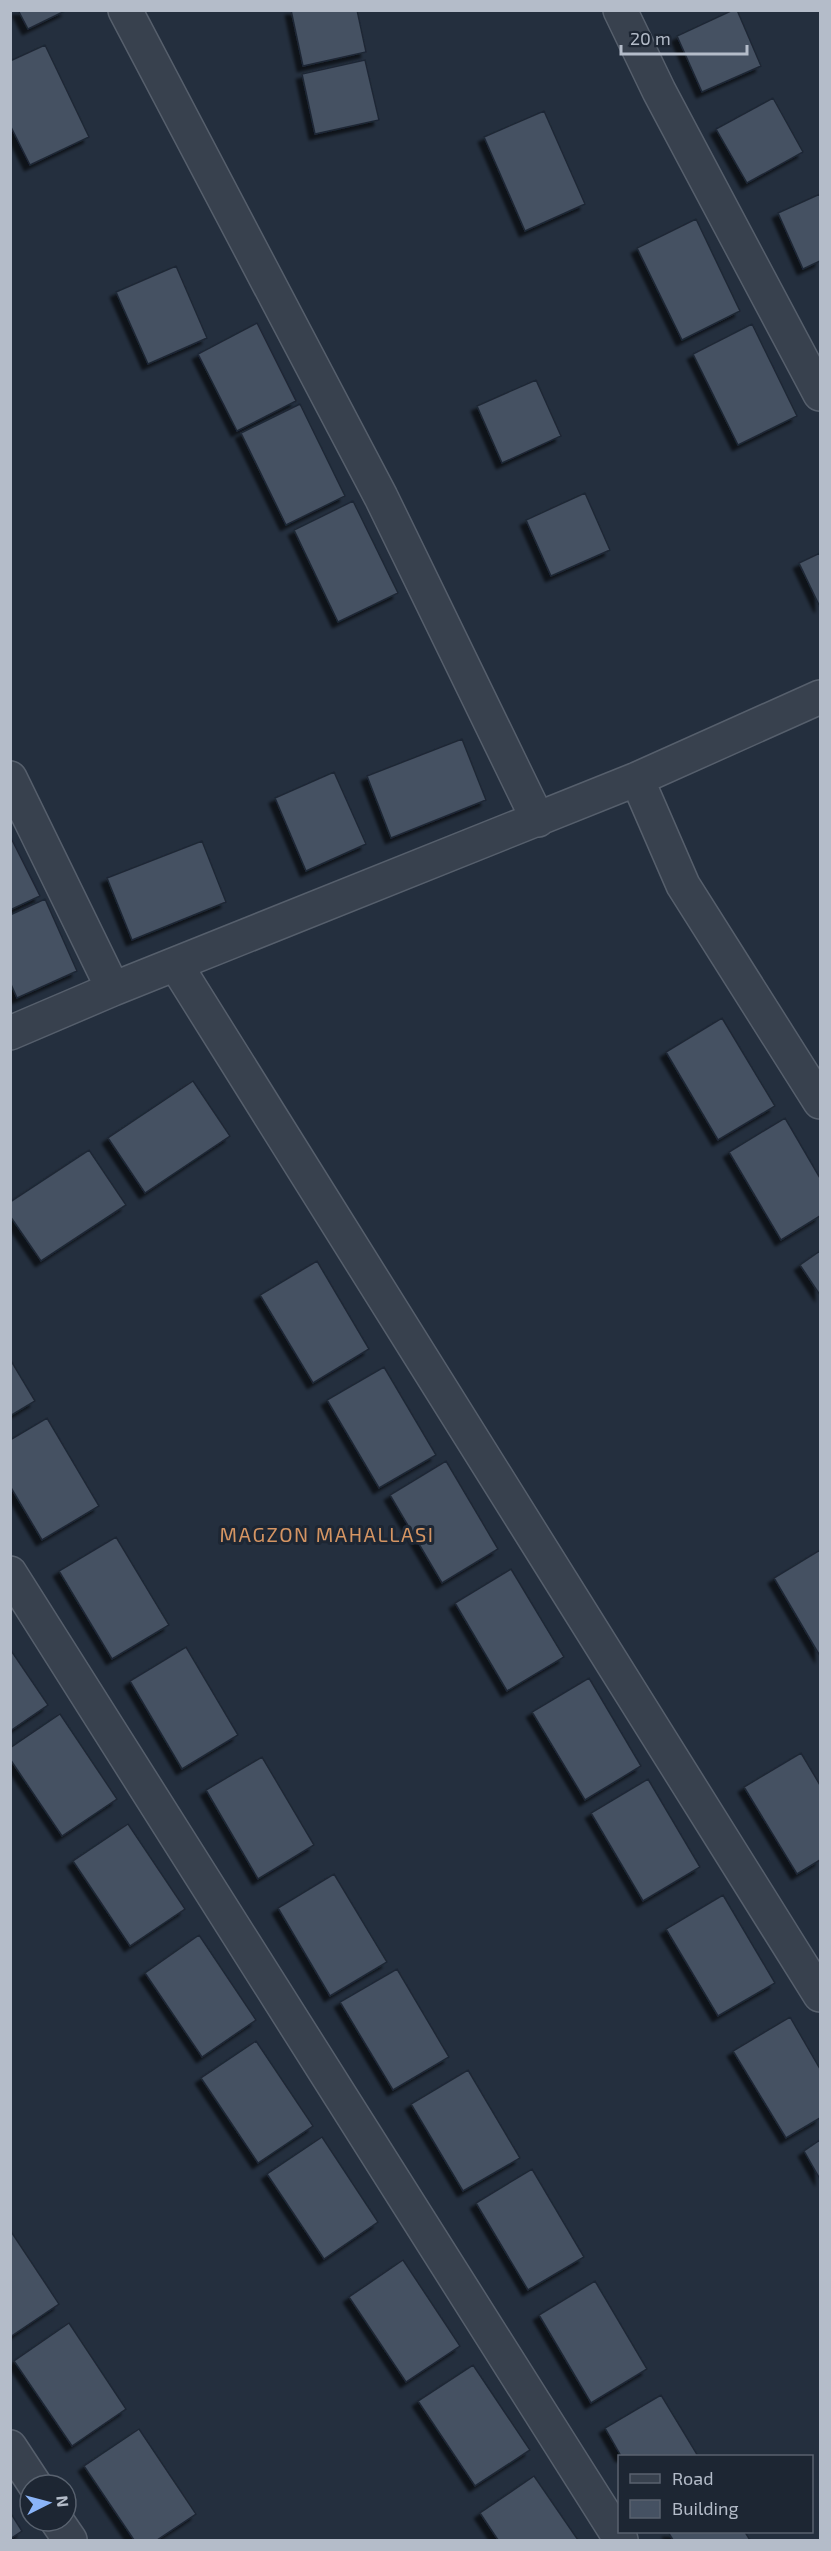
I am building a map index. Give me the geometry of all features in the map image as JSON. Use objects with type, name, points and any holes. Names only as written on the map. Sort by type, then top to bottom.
[{"type":"street","points":[[125,10],[381,497],[538,820]]},
{"type":"street","points":[[620,10],[658,91],[820,394]]},
{"type":"street","points":[[10,1033],[113,989],[637,779],[820,697]]},
{"type":"street","points":[[10,778],[113,989]]},
{"type":"street","points":[[637,779],[683,885],[820,1102]]},
{"type":"street","points":[[176,965],[820,1995]]},
{"type":"street","points":[[10,1572],[621,2541]]},
{"type":"street","points":[[10,2447],[26,2473]]},
{"type":"building","points":[[18,10],[67,10],[28,29]]},
{"type":"building","points":[[291,10],[357,10],[366,52],[303,66]]},
{"type":"building","points":[[737,10],[761,66],[702,92],[677,36]]},
{"type":"building","points":[[45,45],[89,137],[30,165],[10,125],[10,61]]},
{"type":"building","points":[[365,60],[379,120],[315,134],[302,74]]},
{"type":"building","points":[[773,98],[803,152],[747,183],[716,129]]},
{"type":"building","points":[[544,111],[585,204],[525,231],[484,137]]},
{"type":"building","points":[[820,194],[820,261],[803,269],[778,213]]},
{"type":"building","points":[[696,219],[740,311],[682,340],[637,248]]},
{"type":"building","points":[[176,266],[207,338],[148,364],[116,292]]},
{"type":"building","points":[[257,323],[296,401],[237,431],[198,354]]},
{"type":"building","points":[[752,324],[797,416],[738,445],[693,354]]},
{"type":"building","points":[[536,380],[561,436],[502,463],[477,406]]},
{"type":"building","points":[[300,404],[345,496],[286,525],[241,433]]},
{"type":"building","points":[[585,493],[610,550],[551,576],[526,520]]},
{"type":"building","points":[[353,501],[398,593],[338,622],[294,530]]},
{"type":"building","points":[[820,553],[820,607],[799,563]]},
{"type":"building","points":[[462,739],[486,800],[391,838],[367,776]]},
{"type":"building","points":[[334,772],[366,844],[306,871],[275,798]]},
{"type":"building","points":[[10,836],[40,896],[10,910]]},
{"type":"building","points":[[202,841],[226,902],[132,940],[107,878]]},
{"type":"building","points":[[45,899],[77,971],[17,998],[10,982],[10,915]]},
{"type":"building","points":[[722,1018],[775,1106],[718,1140],[666,1052]]},
{"type":"building","points":[[193,1081],[230,1136],[145,1193],[108,1138]]},
{"type":"building","points":[[785,1118],[820,1178],[820,1216],[781,1240],[729,1152]]},
{"type":"building","points":[[89,1150],[126,1205],[41,1261],[10,1216],[10,1202]]},
{"type":"building","points":[[820,1251],[820,1295],[800,1265]]},
{"type":"building","points":[[317,1261],[369,1349],[313,1383],[260,1295]]},
{"type":"building","points":[[10,1359],[35,1401],[10,1416]]},
{"type":"building","points":[[384,1367],[436,1455],[379,1488],[327,1400]]},
{"type":"building","points":[[47,1418],[99,1506],[42,1540],[10,1486],[10,1440]]},
{"type":"building","points":[[446,1461],[498,1549],[442,1583],[390,1495]]},
{"type":"building","points":[[116,1537],[169,1625],[112,1659],[59,1571]]},
{"type":"building","points":[[820,1550],[820,1656],[774,1578]]},
{"type":"building","points":[[511,1569],[564,1657],[507,1691],[455,1603]]},
{"type":"building","points":[[186,1647],[238,1735],[182,1769],[130,1681]]},
{"type":"building","points":[[10,1649],[48,1705],[10,1731]]},
{"type":"building","points":[[589,1678],[641,1766],[585,1800],[532,1712]]},
{"type":"building","points":[[60,1714],[117,1799],[62,1836],[10,1759],[10,1748]]},
{"type":"building","points":[[801,1753],[820,1785],[820,1860],[797,1874],[744,1787]]},
{"type":"building","points":[[262,1757],[314,1845],[258,1879],[206,1790]]},
{"type":"building","points":[[648,1779],[700,1867],[643,1901],[591,1813]]},
{"type":"building","points":[[128,1824],[185,1909],[130,1946],[73,1861]]},
{"type":"building","points":[[334,1874],[387,1962],[330,1996],[278,1908]]},
{"type":"building","points":[[723,1895],[775,1983],[718,2016],[666,1929]]},
{"type":"building","points":[[199,1935],[256,2020],[202,2057],[145,1973]]},
{"type":"building","points":[[397,1969],[449,2057],[393,2090],[340,2002]]},
{"type":"building","points":[[790,2017],[820,2069],[820,2118],[786,2138],[733,2051]]},
{"type":"building","points":[[256,2041],[313,2126],[258,2163],[201,2078]]},
{"type":"building","points":[[468,2070],[520,2158],[463,2191],[411,2104]]},
{"type":"building","points":[[322,2137],[378,2222],[324,2259],[267,2174]]},
{"type":"building","points":[[820,2140],[820,2179],[804,2151]]},
{"type":"building","points":[[532,2169],[584,2257],[528,2290],[476,2203]]},
{"type":"building","points":[[10,2230],[59,2304],[10,2337]]},
{"type":"building","points":[[403,2260],[460,2346],[406,2382],[349,2297]]},
{"type":"building","points":[[595,2281],[647,2369],[591,2403],[539,2315]]},
{"type":"building","points":[[69,2323],[126,2409],[72,2446],[14,2361]]},
{"type":"building","points":[[473,2365],[530,2450],[475,2486],[418,2401]]},
{"type":"building","points":[[661,2395],[697,2455],[620,2455],[605,2428]]},
{"type":"building","points":[[139,2429],[196,2514],[157,2540],[134,2540],[84,2466]]},
{"type":"building","points":[[534,2476],[578,2540],[498,2540],[480,2513]]},
{"type":"building","points":[[10,2512],[18,2525],[19,2533],[10,2539]]},
{"type":"building","points":[[669,2533],[746,2533],[750,2540],[673,2540]]},
{"type":"district","name":"MAGZON MAHALLASI","points":[[327,1535]]}]
